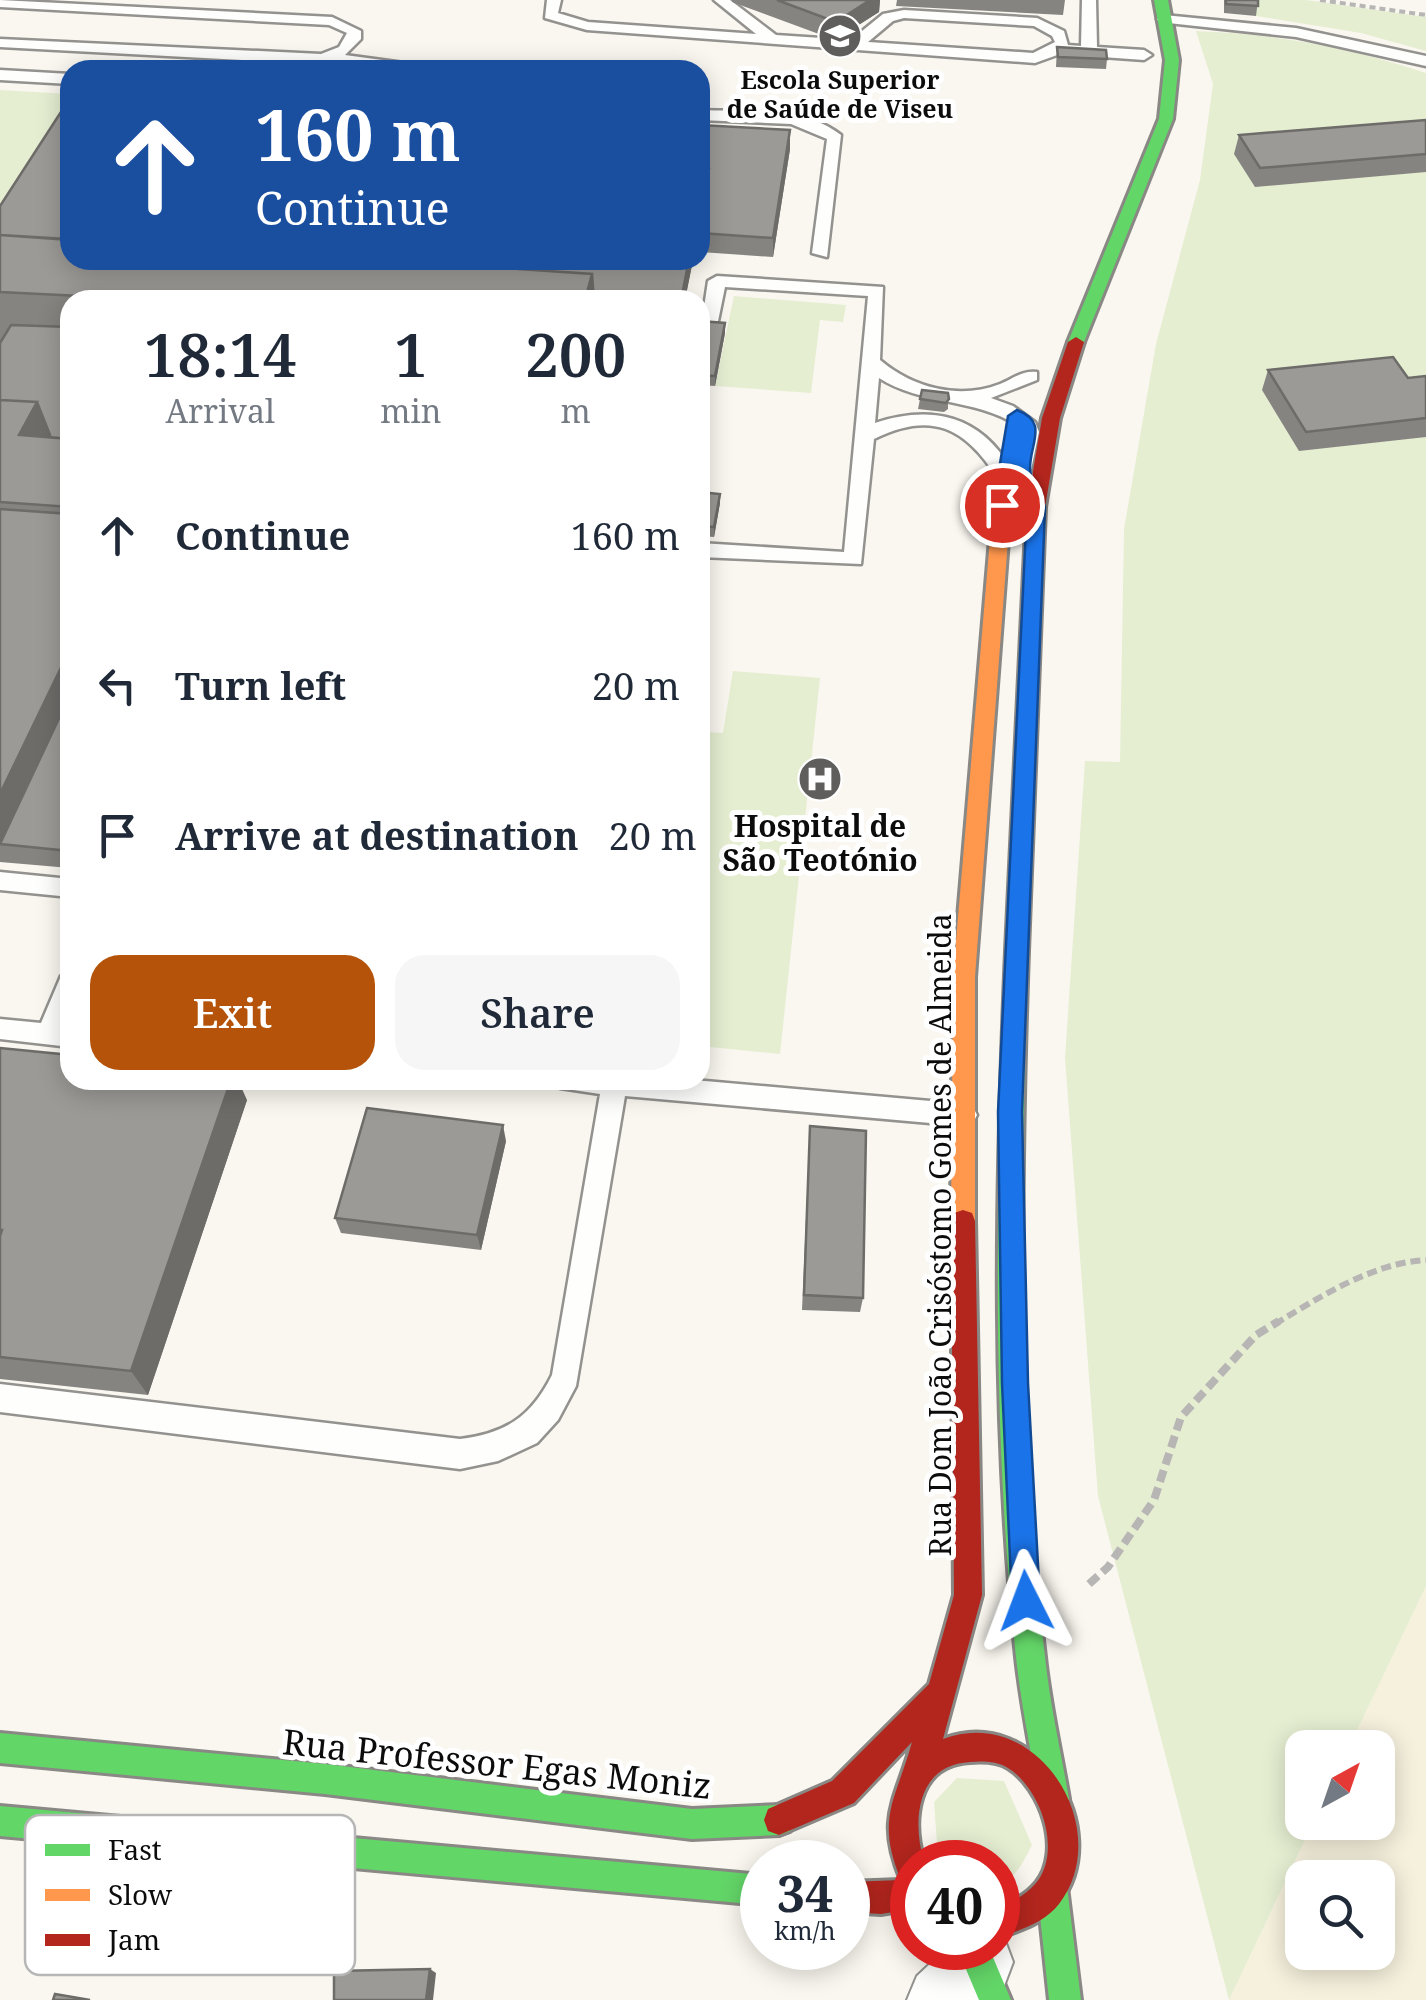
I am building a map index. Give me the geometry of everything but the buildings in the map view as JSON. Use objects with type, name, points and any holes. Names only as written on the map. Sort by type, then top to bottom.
[{"type":"street","points":[[1020,1917],[1039,1904],[1052,1887],[1063,1860],[1063,1829],[1054,1799],[1028,1637],[1015,1383],[1010,1112],[1036,507],[1051,418],[1066,365],[1166,119],[1172,60],[1162,10]]},
{"type":"street","points":[[1142,46],[1144,81]]},
{"type":"street","name":"Rua Dom João Crisóstomo Gomes de Almeida","points":[[903,1840],[907,1792],[919,1771],[968,1595],[963,1366],[964,977],[1003,493],[1017,416],[1040,352]]},
{"type":"street","name":"Rua Professor Egas Moniz","points":[[0,1748],[325,1779],[692,1824],[776,1821],[843,1792],[940,1693]]},
{"type":"street","points":[[919,1771],[940,1754],[964,1745],[990,1745],[1027,1765],[1054,1799]]},
{"type":"street","points":[[0,1821],[25,1823]]},
{"type":"street","points":[[355,1853],[740,1888]]},
{"type":"street","points":[[1052,1887],[1065,2000]]},
{"type":"lane","points":[[554,0],[550,16],[587,26],[1034,58],[1058,49],[1090,51],[1142,46]]},
{"type":"lane","points":[[722,0],[772,39]]},
{"type":"lane","points":[[1089,0],[1090,51]]},
{"type":"lane","points":[[0,3],[332,21],[354,31],[354,39],[344,50],[317,58]]},
{"type":"lane","points":[[1162,10],[1310,32],[1426,61]]},
{"type":"lane","points":[[855,45],[888,18],[904,14],[1036,22],[1059,34],[1062,42],[1058,49]]},
{"type":"lane","points":[[0,43],[334,60]]},
{"type":"lane","points":[[0,74],[60,78]]},
{"type":"lane","points":[[710,115],[797,120],[829,131],[834,138],[821,253],[794,276],[762,284]]},
{"type":"lane","points":[[821,253],[845,282],[862,290]]},
{"type":"lane","points":[[710,314],[716,281],[877,292],[854,559],[710,551]]},
{"type":"lane","points":[[870,361],[880,372],[913,391],[990,402],[1026,422],[1029,432],[1021,470],[1036,507]]},
{"type":"lane","points":[[969,398],[1007,388],[1030,376]]},
{"type":"lane","points":[[863,437],[882,426],[908,419],[943,422],[979,437],[994,452],[1003,493]]},
{"type":"lane","points":[[0,880],[60,887]]},
{"type":"lane","points":[[0,1029],[59,1034]]},
{"type":"lane","points":[[0,1398],[460,1454],[500,1449],[528,1431],[551,1409],[566,1376],[614,1090]]},
{"type":"lane","points":[[700,1090],[964,1115]]},
{"type":"path","points":[[1320,0],[1426,15]]},
{"type":"path","points":[[1028,1637],[1108,1567],[1154,1500],[1181,1417],[1256,1335],[1332,1290],[1410,1261],[1426,1260]]},
{"type":"shaded area","points":[[1426,1586],[1426,2000],[1229,2000],[1285,1882],[1285,1970],[1395,1970],[1395,1860],[1295,1860],[1305,1840],[1395,1840],[1395,1730],[1357,1730]]},
{"type":"green space","points":[[1253,0],[1306,0],[1426,17],[1426,51],[1361,33],[1256,16]]},
{"type":"green space","points":[[1196,31],[1312,44],[1426,73],[1426,1586],[1357,1730],[1285,1730],[1285,1840],[1305,1840],[1295,1860],[1285,1860],[1285,1882],[1229,2000],[1098,1496],[1065,1058],[1085,761],[1120,762],[1124,529],[1156,344],[1200,180],[1213,84]]},
{"type":"green space","points":[[0,90],[60,93],[60,129],[0,225]]},
{"type":"green space","points":[[734,296],[846,305],[843,322],[820,320],[811,393],[715,386]]},
{"type":"green space","points":[[733,671],[820,678],[780,1054],[710,1047],[710,732],[723,733]]},
{"type":"green space","points":[[957,1778],[1004,1781],[1032,1845],[1020,1867],[1020,1840],[937,1840],[934,1802]]},
{"type":"traffic: fast","points":[[1076,342],[1166,119],[1172,60],[1161,0]]},
{"type":"traffic: fast","points":[[1017,951],[1011,1207],[1017,1463],[1030,1655],[1054,1799]]},
{"type":"traffic: fast","points":[[0,1748],[325,1779],[692,1824],[779,1820]]},
{"type":"traffic: fast","points":[[0,1821],[25,1823]]},
{"type":"traffic: fast","points":[[355,1853],[740,1888]]},
{"type":"traffic: fast","points":[[1052,1887],[1065,2000]]},
{"type":"traffic: fast","points":[[982,1970],[995,2000]]},
{"type":"traffic: slow","points":[[963,1221],[964,977],[1000,527]]},
{"type":"traffic: jam","points":[[1017,951],[1036,507],[1051,418],[1076,342]]},
{"type":"traffic: jam","points":[[919,1771],[968,1595],[963,1221]]},
{"type":"traffic: jam","points":[[779,1820],[843,1792],[938,1695]]},
{"type":"traffic: jam","points":[[904,1840],[906,1798],[921,1770],[936,1757],[978,1747],[993,1748],[1021,1759],[1036,1773],[1056,1810],[1062,1853],[1049,1892],[1034,1907],[1020,1913]]},
{"type":"traffic: jam","points":[[870,1898],[890,1898]]},
{"type":"place","name":"Escola Superior de Saúde de Viseu","points":[[840,36]]},
{"type":"place","name":"Hospital de São Teotónio","points":[[820,779]]},
{"type":"route","points":[[1002,505],[1017,416],[1026,422],[1029,432],[1021,470],[1036,507],[1010,1112],[1015,1383],[1026,1601]]}]
